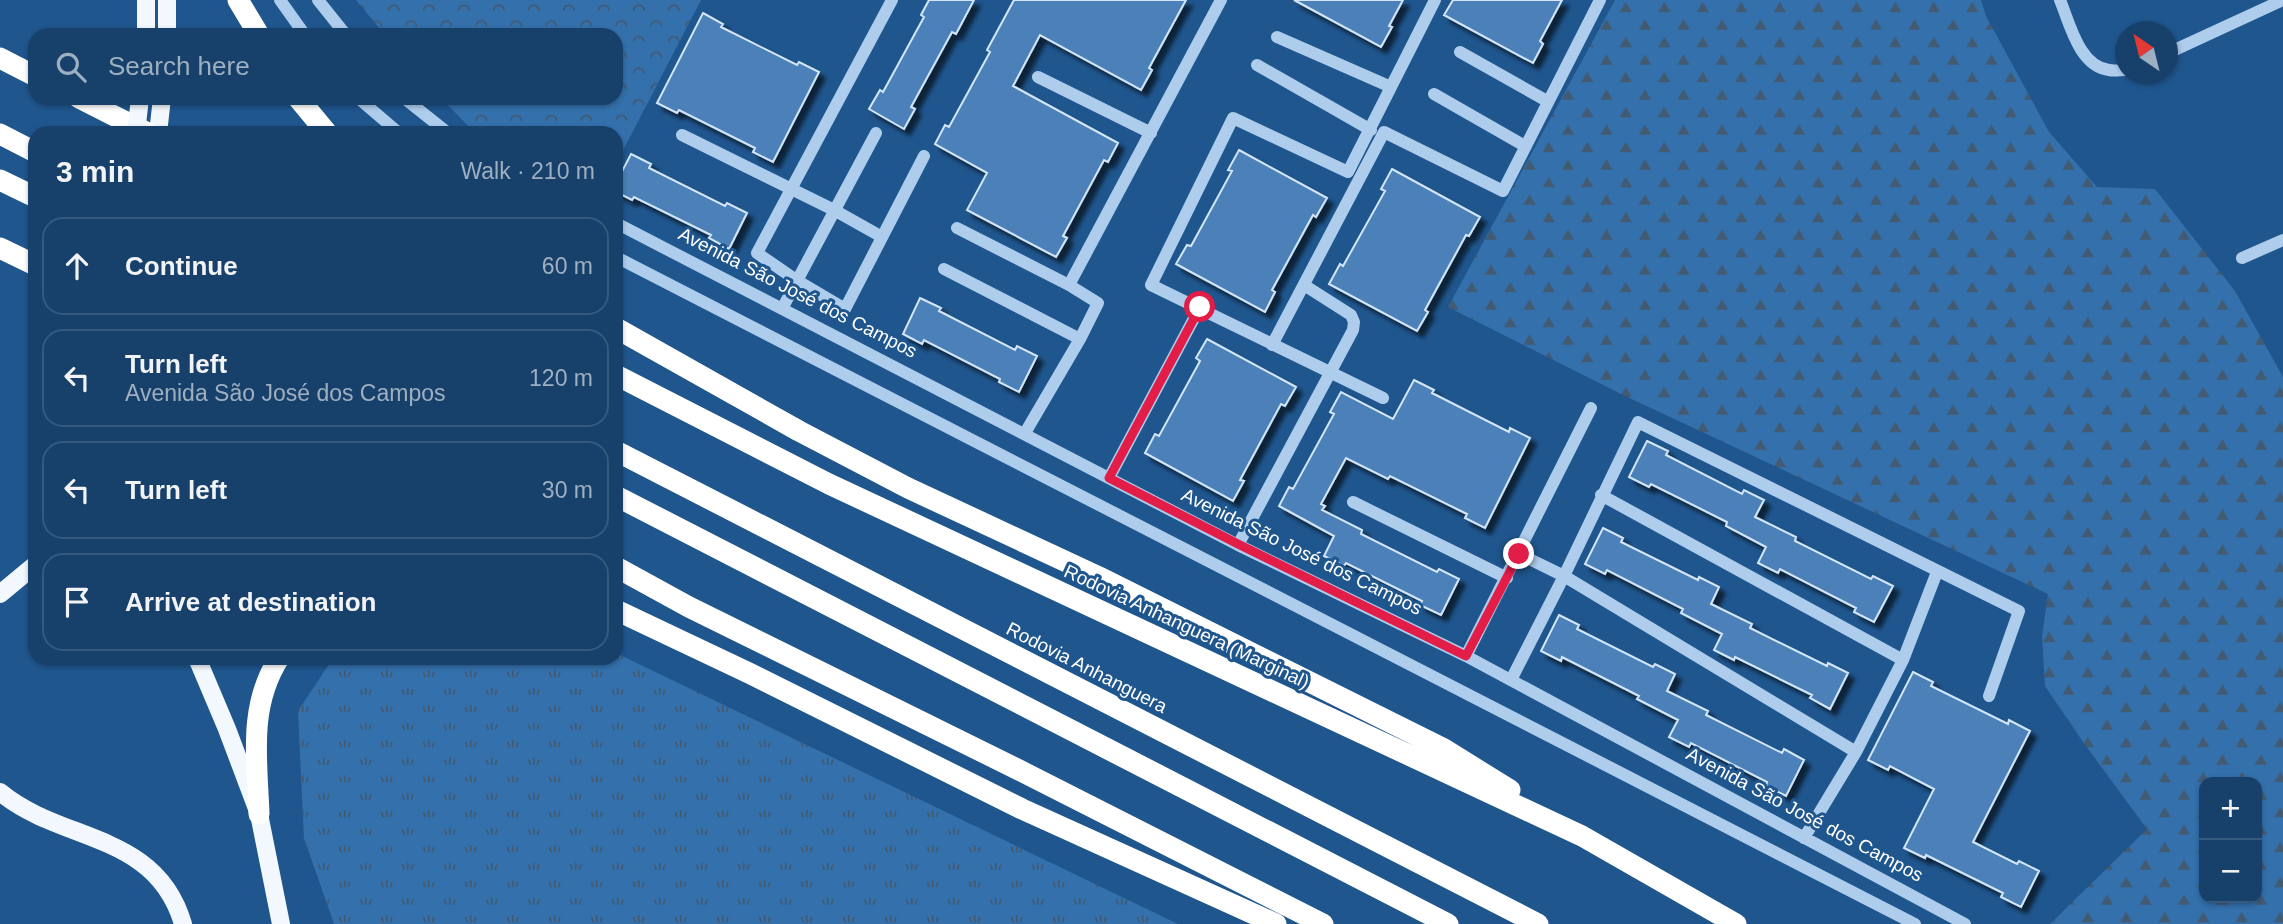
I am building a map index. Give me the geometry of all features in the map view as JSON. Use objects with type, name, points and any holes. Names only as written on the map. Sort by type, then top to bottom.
[{"type":"highway","points":[[238,0],[255,28]]},
{"type":"highway","points":[[0,58],[28,72]]},
{"type":"highway","points":[[93,105],[134,126]]},
{"type":"highway","points":[[304,105],[321,126]]},
{"type":"highway","points":[[0,134],[28,148]]},
{"type":"highway","points":[[0,180],[28,194]]},
{"type":"highway","points":[[0,248],[28,262]]},
{"type":"highway","points":[[623,332],[799,431],[908,488],[1099,577],[1444,749],[1582,836]]},
{"type":"highway","name":"Rodovia Anhanguera (Marginal)","points":[[623,379],[829,484],[1582,836],[1736,924]]},
{"type":"highway","name":"Rodovia Anhanguera","points":[[623,455],[1538,924]]},
{"type":"highway","points":[[623,500],[1448,924]]},
{"type":"highway","points":[[623,571],[689,607],[1323,924]]},
{"type":"highway","points":[[623,613],[1023,809],[1276,924]]},
{"type":"highway","points":[[259,814],[256,728],[266,679],[275,665]]},
{"type":"main road","points":[[146,0],[146,28]]},
{"type":"main road","points":[[167,0],[167,28]]},
{"type":"main road","points":[[137,126],[139,105]]},
{"type":"main road","points":[[159,126],[161,105]]},
{"type":"main road","points":[[0,594],[28,574]]},
{"type":"main road","points":[[200,665],[259,814],[281,924]]},
{"type":"main road","points":[[0,792],[8,799],[51,821],[128,852],[154,874],[178,906],[183,924]]},
{"type":"street","points":[[280,0],[300,28]]},
{"type":"street","points":[[318,0],[341,28]]},
{"type":"street","points":[[331,0],[343,28]]},
{"type":"street","points":[[892,0],[757,253],[845,309],[924,156]]},
{"type":"street","points":[[1069,285],[1221,0]]},
{"type":"street","points":[[1383,398],[1151,285],[1233,118],[1348,172],[1435,0]]},
{"type":"street","points":[[1272,345],[1384,132],[1503,191],[1600,0]]},
{"type":"street","points":[[2060,0],[2076,40],[2090,62],[2108,71],[2115,70]]},
{"type":"street","points":[[2178,48],[2283,1]]},
{"type":"street","points":[[1277,37],[1391,87]]},
{"type":"street","points":[[1460,52],[1547,102]]},
{"type":"street","points":[[1257,65],[1371,130]]},
{"type":"street","points":[[1038,77],[1151,134]]},
{"type":"street","points":[[1434,94],[1525,146]]},
{"type":"street","points":[[366,105],[391,126]]},
{"type":"street","points":[[413,105],[439,126]]},
{"type":"street","points":[[783,307],[876,133]]},
{"type":"street","points":[[682,135],[790,190],[834,209],[882,237]]},
{"type":"street","name":"Avenida São José dos Campos","points":[[623,227],[1238,544],[1466,656],[1965,924]]},
{"type":"street","points":[[957,228],[1069,285],[1098,303],[1025,433]]},
{"type":"street","points":[[2242,258],[2283,240]]},
{"type":"street","points":[[623,261],[1915,924]]},
{"type":"street","points":[[944,269],[1080,339]]},
{"type":"street","points":[[1238,544],[1353,330],[1351,315],[1304,285]]},
{"type":"street","points":[[1109,478],[1200,307]]},
{"type":"street","points":[[1466,656],[1591,408]]},
{"type":"street","points":[[1511,680],[1637,422],[2019,611],[1989,696]]},
{"type":"street","points":[[1601,495],[1903,660]]},
{"type":"street","points":[[1353,502],[1507,578]]},
{"type":"street","points":[[1519,554],[1564,576],[1856,751]]},
{"type":"street","points":[[1804,838],[1856,751],[1903,660],[1937,572]]},
{"type":"green space","points":[[356,0],[701,0],[623,150],[623,126],[468,126],[448,105],[623,105],[623,28],[379,28]]},
{"type":"green space","points":[[1615,0],[1981,0],[1986,16],[2049,132],[2097,187],[2155,189],[2235,291],[2283,377],[2283,924],[2050,924],[2147,829],[2045,686],[2042,636],[2048,594],[1621,394],[1448,307]]},
{"type":"green space","points":[[623,656],[1178,924],[334,924],[304,838],[298,711],[328,665],[623,665]]},
{"type":"building","points":[[929,0],[974,0],[956,34],[952,32],[911,107],[915,109],[904,129],[869,109],[880,90],[883,92],[924,17],[921,15]]},
{"type":"building","points":[[1014,0],[1186,0],[1149,68],[1152,70],[1141,90],[1040,35],[1013,86],[1118,143],[1108,162],[1104,160],[1063,236],[1067,238],[1056,257],[967,210],[987,173],[935,144],[945,125],[949,127],[990,52],[987,50]]},
{"type":"building","points":[[1294,0],[1403,0],[1381,47]]},
{"type":"building","points":[[1453,0],[1562,0],[1540,41],[1543,44],[1533,63],[1444,15]]},
{"type":"building","points":[[703,13],[723,24],[721,27],[797,65],[799,62],[819,72],[773,162],[753,152],[755,148],[679,110],[677,113],[657,103]]},
{"type":"building","points":[[1239,150],[1327,198],[1316,217],[1313,215],[1272,290],[1275,292],[1265,312],[1176,264],[1187,245],[1191,246],[1232,171],[1228,170]]},
{"type":"building","points":[[631,154],[651,164],[649,168],[725,206],[727,203],[747,213],[729,249],[709,238],[711,235],[634,197],[632,200],[623,196],[623,169]]},
{"type":"building","points":[[1392,169],[1480,217],[1469,236],[1466,235],[1425,310],[1428,312],[1417,331],[1329,284],[1340,264],[1343,266],[1385,191],[1381,189]]},
{"type":"building","points":[[920,298],[941,308],[939,311],[1015,350],[1017,346],[1037,356],[1019,392],[999,382],[1000,379],[924,340],[922,344],[903,334]]},
{"type":"building","points":[[1207,339],[1296,387],[1285,406],[1281,404],[1240,480],[1244,481],[1233,501],[1145,453],[1155,434],[1159,436],[1200,361],[1196,358]]},
{"type":"building","points":[[1414,380],[1434,390],[1432,393],[1509,432],[1510,428],[1530,438],[1485,528],[1465,518],[1467,514],[1390,476],[1388,479],[1346,458],[1321,504],[1325,506],[1322,510],[1362,530],[1361,534],[1437,572],[1439,569],[1459,579],[1441,615],[1420,605],[1422,601],[1346,563],[1344,566],[1324,556],[1334,536],[1279,506],[1289,487],[1293,489],[1334,414],[1330,412],[1341,392],[1393,419]]},
{"type":"building","points":[[1647,441],[1668,451],[1666,455],[1742,494],[1744,490],[1764,500],[1755,517],[1796,537],[1795,541],[1871,579],[1873,576],[1893,586],[1874,622],[1854,612],[1856,608],[1780,569],[1778,573],[1758,563],[1766,547],[1726,526],[1727,522],[1651,484],[1649,487],[1629,477]]},
{"type":"building","points":[[1603,528],[1623,538],[1621,542],[1698,580],[1699,577],[1719,587],[1711,604],[1752,624],[1750,628],[1827,666],[1828,663],[1848,673],[1830,709],[1810,698],[1812,695],[1735,657],[1734,660],[1714,650],[1722,634],[1681,613],[1683,609],[1607,570],[1605,574],[1585,564]]},
{"type":"building","points":[[1559,615],[1579,625],[1577,629],[1653,667],[1655,664],[1675,674],[1667,691],[1708,711],[1706,715],[1782,753],[1784,749],[1804,760],[1786,796],[1766,786],[1767,782],[1691,743],[1689,747],[1669,737],[1678,720],[1637,699],[1639,696],[1562,657],[1561,661],[1541,651]]},
{"type":"building","points":[[1913,672],[1933,682],[1931,686],[2008,724],[2009,720],[2030,731],[1973,842],[2017,864],[2019,861],[2039,871],[2021,907],[2001,897],[2003,893],[1926,855],[1925,858],[1904,848],[1934,789],[1890,766],[1888,770],[1868,760]]},
{"type":"route","points":[[1200,307],[1109,478],[1466,656],[1519,554]]}]
